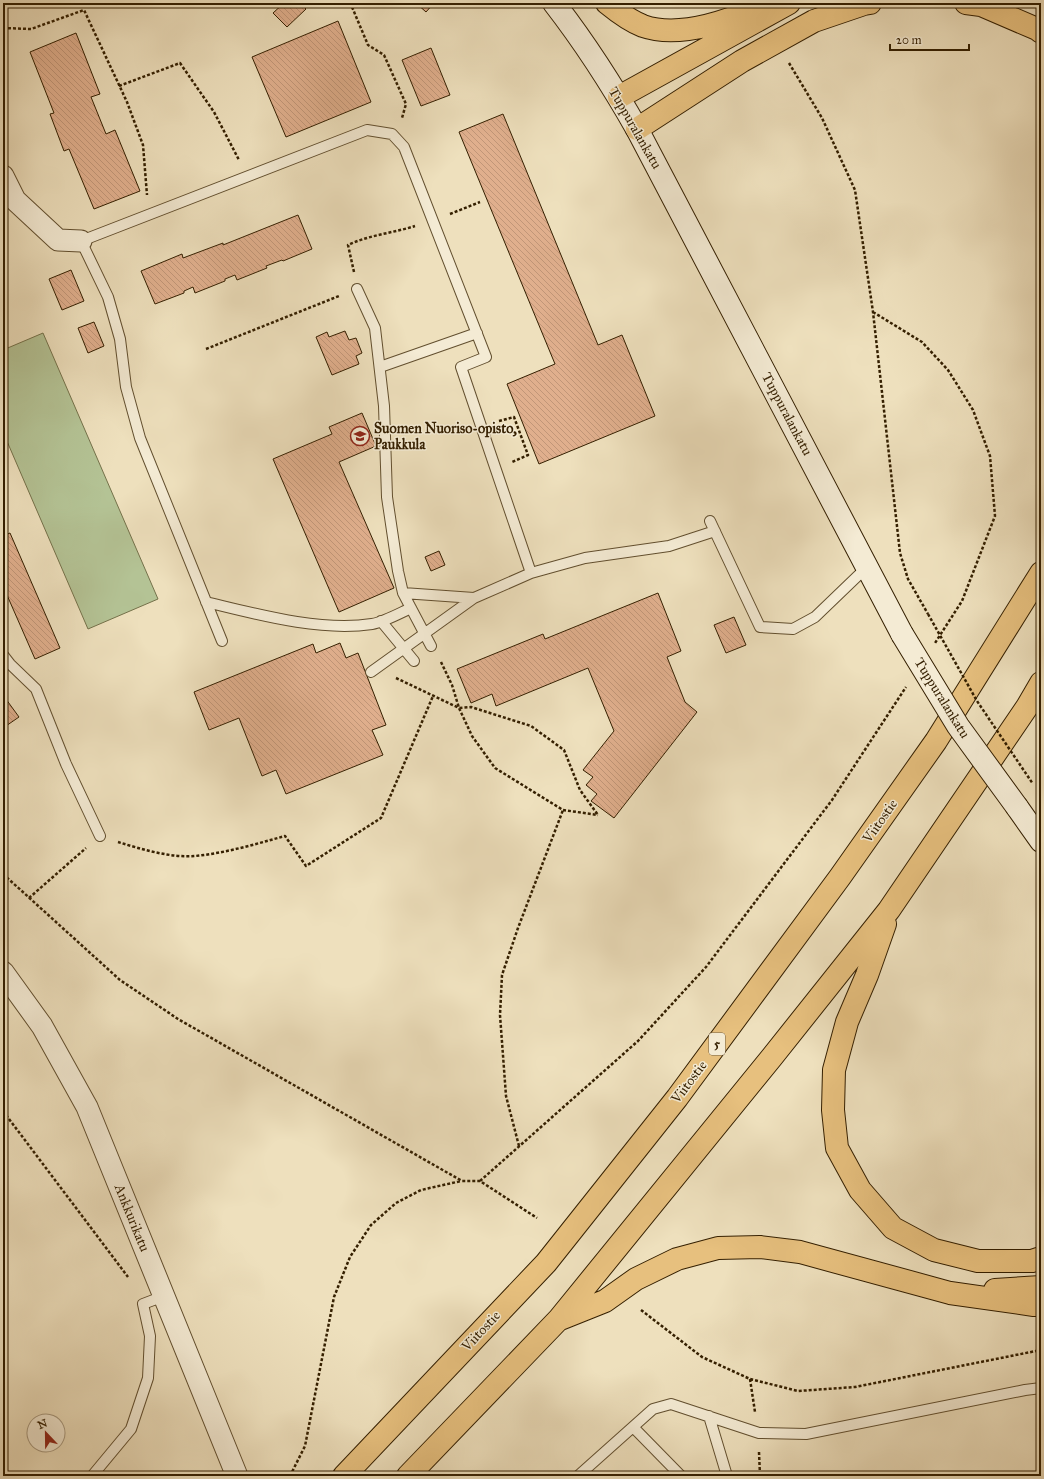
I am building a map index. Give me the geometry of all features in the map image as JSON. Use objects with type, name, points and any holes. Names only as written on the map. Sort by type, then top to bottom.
[{"type":"highway","points":[[607,3],[623,16],[644,26],[662,30],[684,30],[732,19],[767,3]]},
{"type":"highway","points":[[618,97],[789,3]]},
{"type":"highway","points":[[637,129],[742,61],[814,21],[870,3]]},
{"type":"highway","points":[[966,3],[981,5],[1041,32]]},
{"type":"highway","name":"Viitostie","points":[[344,1476],[546,1262],[678,1098],[840,877],[926,754],[1041,573]]},
{"type":"highway","points":[[408,1476],[559,1319],[767,1064],[889,910],[1023,714],[1041,683]]},
{"type":"highway","points":[[889,910],[867,976],[848,1022],[834,1070],[832,1110],[836,1148],[860,1190],[893,1228],[934,1250],[978,1261],[1032,1261],[1041,1258]]},
{"type":"highway","points":[[559,1319],[605,1301],[636,1279],[677,1259],[718,1248],[760,1247],[800,1252],[950,1293],[1034,1305],[1041,1304]]},
{"type":"highway","points":[[950,1293],[1041,1287]]},
{"type":"street","name":"Tuppuralankatu","points":[[554,3],[574,30],[637,129],[902,634],[958,726],[1028,820],[1041,841]]},
{"type":"street","points":[[3,176],[15,200],[58,240],[81,241]]},
{"type":"street","name":"Ankkurikatu","points":[[3,972],[42,1026],[87,1107],[237,1476]]},
{"type":"lane","points":[[222,641],[140,438],[126,387],[120,339],[108,297],[81,241],[367,130],[392,134],[404,147],[486,357],[461,368],[530,573]]},
{"type":"lane","points":[[357,289],[375,328],[384,406],[387,497],[398,570],[403,593],[431,646]]},
{"type":"lane","points":[[380,367],[477,333]]},
{"type":"lane","points":[[710,521],[760,627],[793,629],[815,617],[867,567]]},
{"type":"lane","points":[[371,672],[474,598],[530,573],[585,558],[669,546],[715,531]]},
{"type":"lane","points":[[403,593],[474,598]]},
{"type":"lane","points":[[206,602],[272,618],[336,626],[373,624],[411,608]]},
{"type":"lane","points":[[381,621],[414,661]]},
{"type":"lane","points":[[3,647],[10,664]]},
{"type":"lane","points":[[3,655],[10,664],[36,689],[66,764],[100,836]]},
{"type":"lane","points":[[92,1476],[131,1429],[148,1378],[150,1336],[143,1304],[164,1296]]},
{"type":"lane","points":[[578,1476],[653,1409],[671,1404],[759,1432],[806,1434],[1041,1388]]},
{"type":"lane","points":[[709,1416],[727,1476]]},
{"type":"lane","points":[[633,1427],[681,1476]]},
{"type":"path","points":[[349,3],[368,45],[384,54],[406,104],[396,137]]},
{"type":"path","points":[[3,28],[31,29],[84,10],[127,102],[143,145],[148,200],[141,217]]},
{"type":"path","points":[[119,86],[180,63],[214,112],[247,176]]},
{"type":"path","points":[[789,63],[822,118],[855,190],[873,312],[900,553],[908,579],[977,701],[1035,786]]},
{"type":"path","points":[[206,349],[357,289],[348,245],[361,239],[395,232],[433,221],[480,202]]},
{"type":"path","points":[[873,312],[922,342],[948,370],[973,410],[990,456],[995,516],[962,602],[932,648]]},
{"type":"path","points":[[481,426],[514,417],[528,455],[495,469]]},
{"type":"path","points":[[414,661],[395,678],[459,708],[471,707],[531,726],[564,750],[580,790],[598,815],[563,810],[495,768],[472,736],[459,708],[443,664],[431,646]]},
{"type":"path","points":[[480,1181],[638,1041],[706,967],[832,800],[910,681]]},
{"type":"path","points":[[29,898],[100,836],[157,853],[194,856],[235,849],[285,836],[306,866],[381,818],[433,696]]},
{"type":"path","points":[[519,1146],[506,1096],[500,1015],[502,975],[518,928],[563,810]]},
{"type":"path","points":[[3,874],[120,980],[178,1019],[462,1181]]},
{"type":"path","points":[[3,1112],[128,1277],[143,1304]]},
{"type":"path","points":[[290,1476],[305,1446],[334,1297],[350,1257],[371,1225],[396,1203],[421,1190],[462,1181],[480,1181],[537,1218]]},
{"type":"path","points":[[641,1310],[702,1357],[750,1379],[798,1390],[855,1387],[1041,1350]]},
{"type":"green space","points":[[43,333],[158,599],[88,629],[3,432],[3,350]]},
{"type":"building","points":[[284,3],[300,3],[306,9],[287,27],[273,13]]},
{"type":"building","points":[[416,3],[434,3],[426,12]]},
{"type":"building","points":[[338,21],[371,102],[286,137],[252,57]]},
{"type":"building","points":[[76,33],[100,94],[91,97],[106,134],[115,130],[140,191],[94,209],[69,149],[64,151],[50,114],[54,113],[30,52]]},
{"type":"building","points":[[431,48],[450,95],[421,106],[402,60]]},
{"type":"building","points":[[503,114],[598,345],[622,335],[655,416],[539,464],[507,384],[555,364],[459,132]]},
{"type":"building","points":[[298,215],[312,249],[283,261],[282,260],[266,266],[267,268],[237,280],[235,275],[225,279],[225,281],[195,293],[193,287],[184,291],[184,293],[155,304],[141,271],[182,254],[183,258],[223,243],[223,245]]},
{"type":"building","points":[[71,270],[84,301],[62,310],[49,279]]},
{"type":"building","points":[[94,322],[104,346],[88,353],[78,328]]},
{"type":"building","points":[[345,331],[349,340],[356,338],[362,353],[356,356],[359,364],[332,375],[316,337],[327,332],[329,337]]},
{"type":"building","points":[[362,413],[376,446],[339,462],[394,588],[339,612],[273,459],[332,434],[329,427]]},
{"type":"building","points":[[10,533],[60,648],[35,659],[3,586],[3,536]]},
{"type":"building","points":[[439,551],[445,565],[431,571],[425,557]]},
{"type":"building","points":[[658,593],[681,651],[667,657],[685,702],[697,712],[614,818],[591,801],[597,794],[586,785],[593,777],[583,770],[614,731],[588,668],[496,706],[492,694],[471,703],[457,669],[543,634],[545,639]]},
{"type":"building","points":[[734,617],[746,645],[726,653],[714,625]]},
{"type":"building","points":[[340,643],[346,658],[358,653],[386,725],[372,730],[383,755],[286,794],[276,770],[262,776],[239,718],[209,730],[194,692],[313,644],[316,653]]},
{"type":"building","points":[[3,695],[19,717],[3,728]]},
{"type":"place","name":"Suomen Nuoriso-opisto, Paukkula","points":[[360,436]]}]
